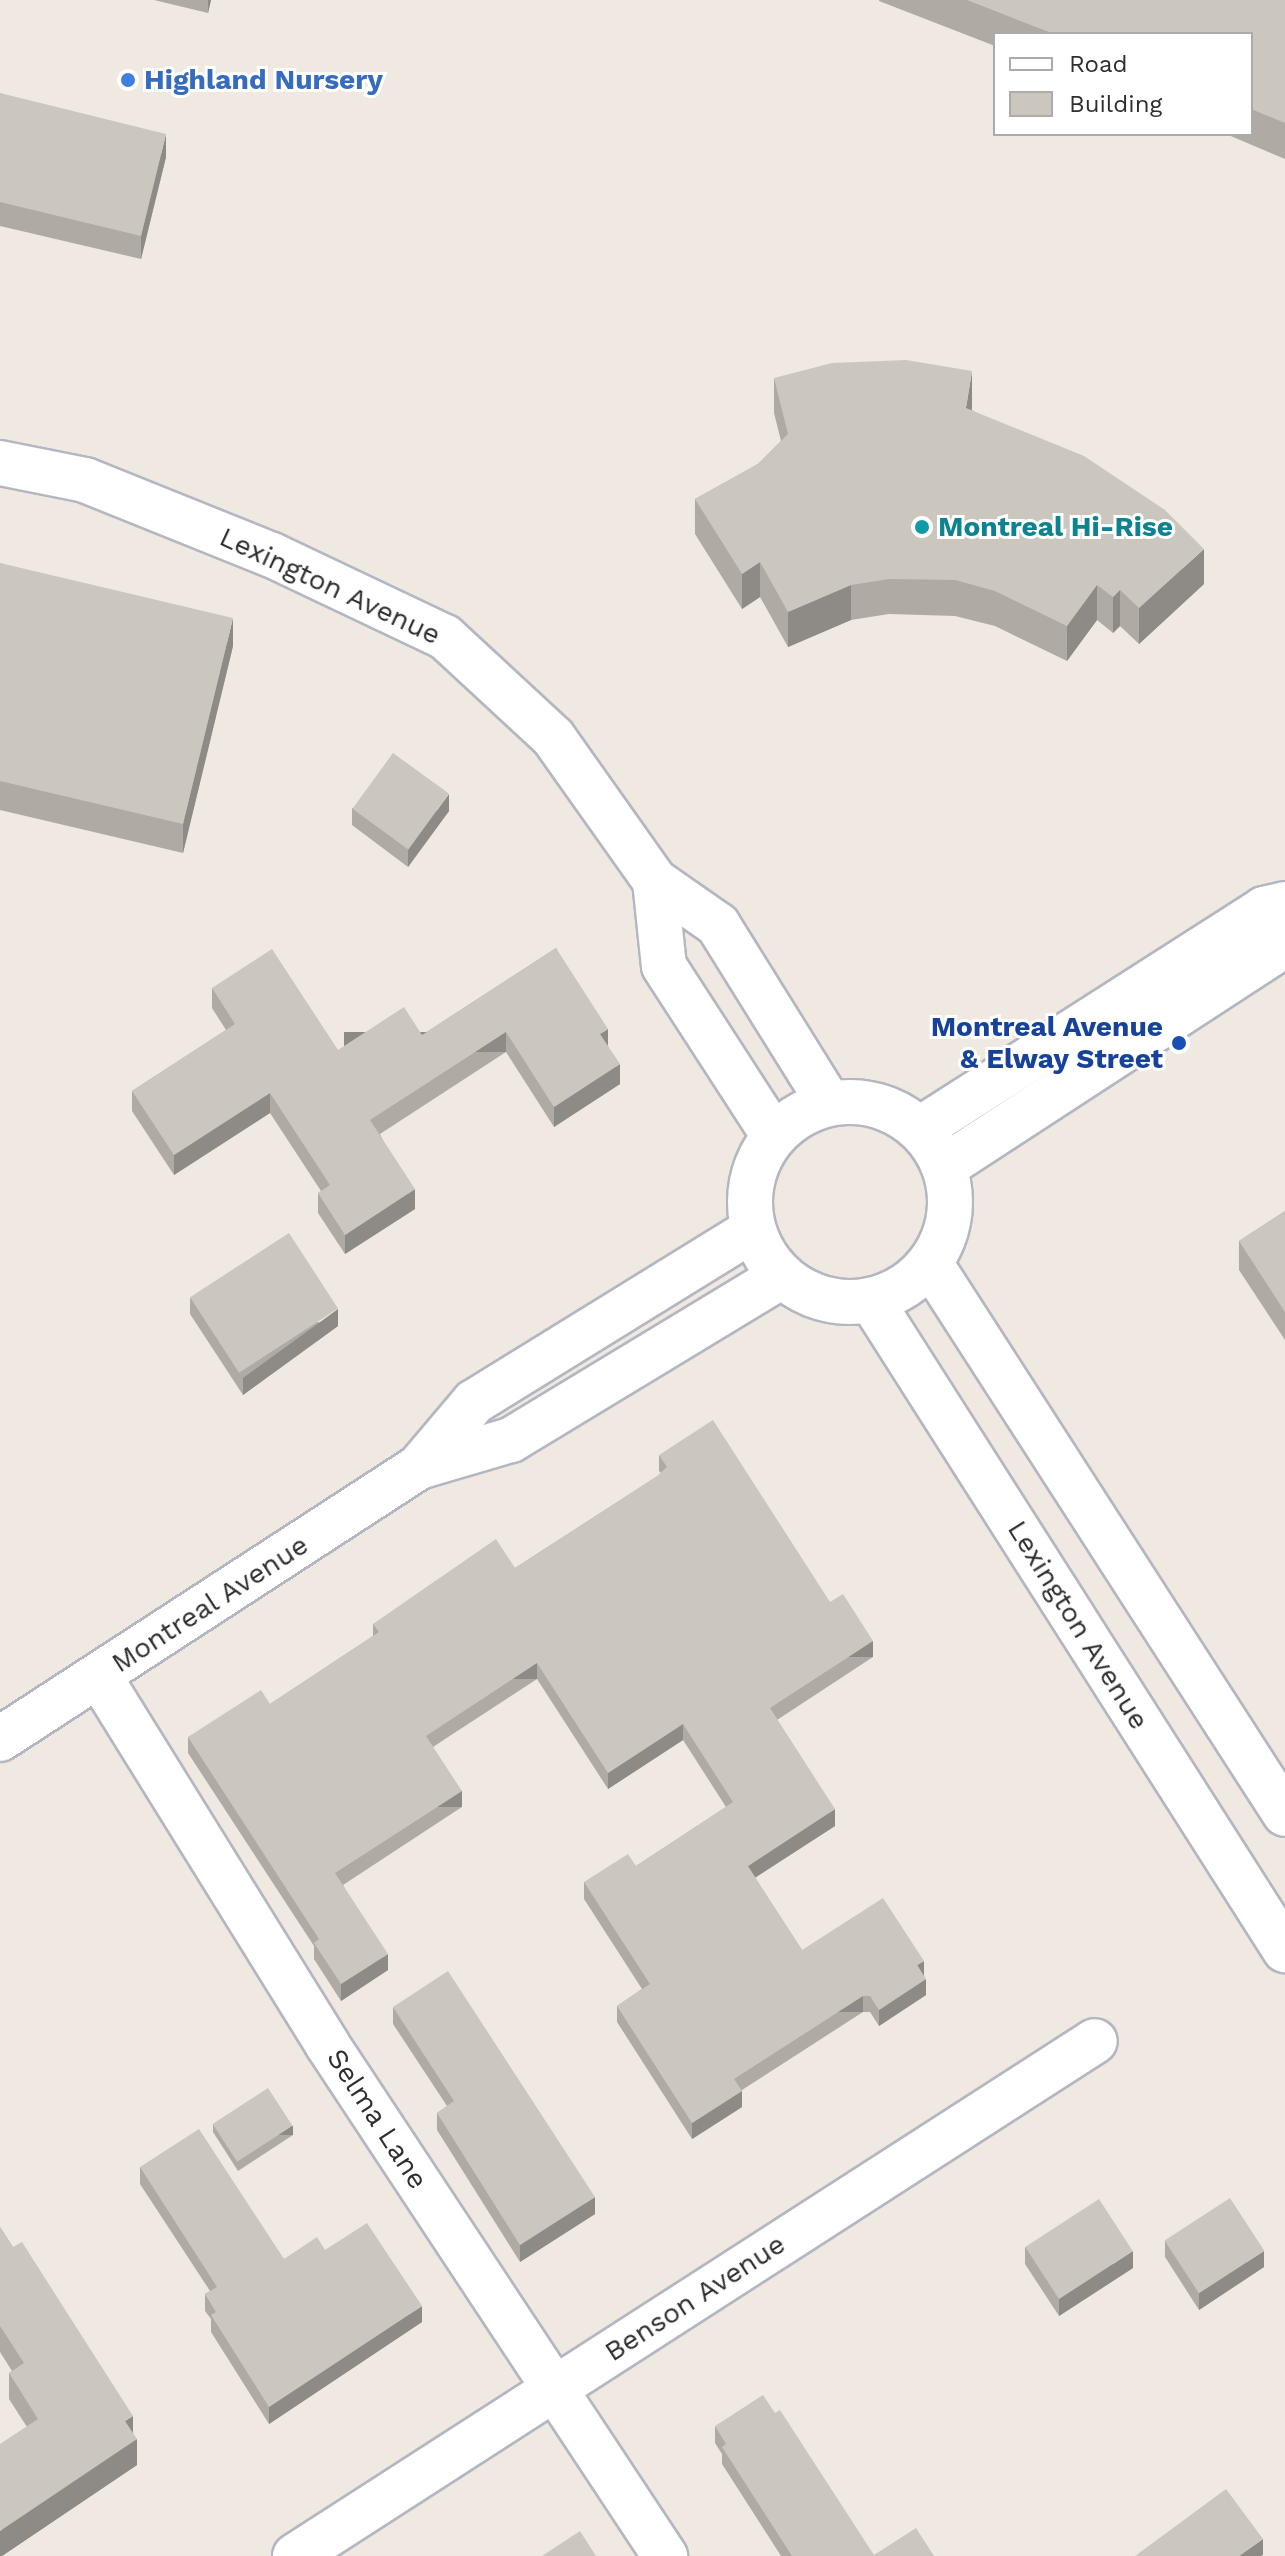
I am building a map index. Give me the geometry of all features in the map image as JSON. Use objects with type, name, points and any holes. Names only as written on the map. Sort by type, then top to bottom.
[{"type":"street","name":"Lexington Avenue","points":[[0,463],[85,480],[272,555],[445,637],[553,737],[655,881],[718,925],[829,1103]]},
{"type":"street","name":"Lexington Avenue","points":[[655,881],[664,966],[774,1136]]},
{"type":"street","points":[[920,1129],[1264,909],[1285,904]]},
{"type":"street","points":[[944,1167],[1285,945]]},
{"type":"street","points":[[862,1102],[893,1111],[920,1129],[944,1167],[950,1217],[930,1263],[919,1277],[871,1300],[822,1300],[782,1276],[767,1261],[752,1230],[749,1196],[757,1163],[774,1136],[799,1115],[829,1103],[862,1102]]},
{"type":"street","name":"Montreal Avenue","points":[[0,1739],[419,1467],[474,1402],[752,1230]]},
{"type":"street","points":[[930,1263],[1285,1814]]},
{"type":"street","name":"Montreal Avenue","points":[[419,1467],[511,1440],[782,1276]]},
{"type":"street","name":"Lexington Avenue","points":[[871,1300],[1285,1950]]},
{"type":"street","name":"Selma Lane","points":[[99,1676],[327,2044],[665,2556]]},
{"type":"street","name":"Benson Avenue","points":[[295,2556],[1095,2041]]},
{"type":"building","points":[[967,0],[1285,0],[1285,123],[1253,110],[1253,32],[1049,32]]},
{"type":"building","points":[[0,93],[166,134],[141,236],[0,202]]},
{"type":"building","name":"Montreal Hi-Rise","points":[[906,360],[972,371],[966,408],[1084,456],[1165,510],[1204,549],[1139,608],[1120,590],[1113,597],[1097,585],[1067,626],[995,591],[955,580],[889,579],[851,585],[788,612],[760,562],[742,574],[695,499],[758,464],[788,434],[774,378],[832,363]]},
{"type":"building","points":[[0,563],[233,618],[183,824],[0,781]]},
{"type":"building","points":[[393,753],[449,794],[408,849],[352,809]]},
{"type":"building","points":[[556,948],[608,1029],[600,1034],[620,1064],[554,1107],[506,1032],[370,1120],[415,1189],[345,1235],[318,1193],[330,1185],[270,1093],[174,1155],[132,1091],[235,1024],[212,988],[272,949],[338,1050],[404,1007],[422,1035]]},
{"type":"building","points":[[1285,1211],[1285,1312],[1239,1241]]},
{"type":"building","points":[[289,1233],[338,1308],[239,1373],[190,1297]]},
{"type":"building","points":[[713,1420],[830,1602],[843,1594],[873,1641],[770,1708],[835,1809],[748,1866],[802,1950],[883,1898],[924,1961],[917,1965],[926,1979],[879,2010],[870,1996],[863,1996],[734,2079],[742,2091],[692,2123],[617,2006],[650,1984],[584,1882],[628,1854],[636,1866],[733,1802],[683,1724],[608,1773],[537,1663],[426,1736],[462,1791],[335,1873],[388,1954],[341,1984],[314,1943],[319,1939],[188,1737],[261,1690],[270,1704],[379,1632],[373,1624],[496,1539],[515,1568],[656,1477],[667,1467],[659,1455]]},
{"type":"building","points":[[448,1971],[595,2197],[520,2245],[437,2113],[454,2101],[393,2007]]},
{"type":"building","points":[[268,2088],[293,2126],[237,2162],[213,2124]]},
{"type":"building","points":[[199,2129],[284,2259],[317,2237],[325,2250],[367,2223],[422,2306],[269,2407],[211,2315],[216,2312],[205,2294],[217,2287],[140,2167]]},
{"type":"building","points":[[1230,2198],[1264,2251],[1199,2293],[1165,2240]]},
{"type":"building","points":[[1099,2199],[1133,2251],[1059,2299],[1025,2247]]},
{"type":"building","points":[[0,2227],[13,2247],[22,2242],[133,2416],[125,2421],[137,2439],[0,2531],[0,2444],[38,2419],[9,2373],[24,2363],[0,2326]]},
{"type":"building","points":[[763,2395],[775,2413],[780,2410],[874,2555],[916,2528],[934,2556],[792,2556],[722,2447],[726,2444],[715,2426]]},
{"type":"building","points":[[1226,2489],[1263,2539],[1239,2556],[1135,2556]]},
{"type":"building","points":[[580,2531],[596,2556],[542,2556]]},
{"type":"place","name":"Highland Nursery","points":[[128,80]]},
{"type":"place","name":"Montreal Hi-Rise","points":[[922,527]]},
{"type":"place","name":"Montreal Avenue & Elway Street","points":[[1179,1043]]}]
